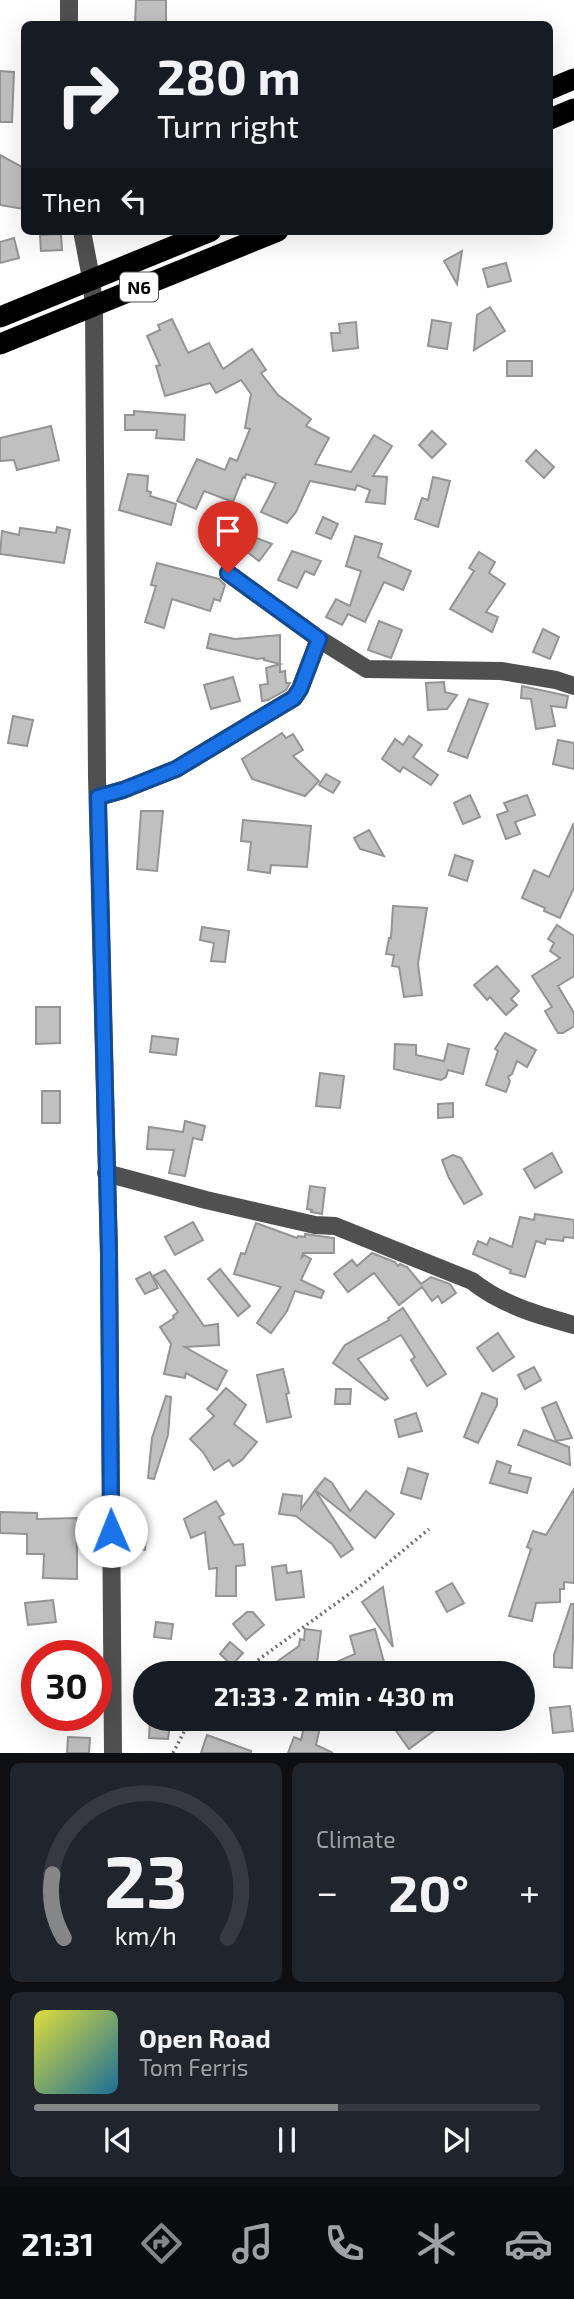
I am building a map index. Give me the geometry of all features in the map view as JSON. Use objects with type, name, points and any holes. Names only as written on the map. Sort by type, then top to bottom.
[{"type":"highway","points":[[553,88],[574,79]]},
{"type":"highway","points":[[553,118],[574,109]]},
{"type":"highway","name":"N6","points":[[0,317],[201,235]]},
{"type":"highway","name":"N6","points":[[0,344],[268,235]]},
{"type":"street","points":[[69,0],[69,21]]},
{"type":"street","points":[[83,235],[93,306],[113,1753]]},
{"type":"street","points":[[228,573],[319,639],[367,669],[501,671],[574,686]]},
{"type":"street","points":[[98,797],[176,769],[294,698],[319,639]]},
{"type":"street","points":[[106,1173],[206,1200],[335,1226],[472,1281],[491,1296],[537,1315],[574,1325]]},
{"type":"path","points":[[257,1661],[363,1584],[429,1530]]},
{"type":"path","points":[[173,1753],[184,1731]]},
{"type":"building","points":[[136,0],[166,0],[166,21],[135,21]]},
{"type":"building","points":[[0,71],[14,72],[12,122],[0,122]]},
{"type":"building","points":[[0,155],[21,166],[21,208],[0,205]]},
{"type":"building","points":[[40,235],[61,235],[62,250],[41,251]]},
{"type":"building","points":[[14,238],[19,258],[0,263],[0,242]]},
{"type":"building","points":[[462,251],[457,284],[444,261]]},
{"type":"building","points":[[506,263],[511,281],[488,287],[483,269]]},
{"type":"building","points":[[490,307],[505,331],[474,350],[477,315]]},
{"type":"building","points":[[172,319],[188,353],[209,343],[223,369],[252,349],[266,370],[261,373],[278,395],[311,419],[306,426],[329,438],[315,464],[351,472],[374,435],[392,446],[373,476],[387,477],[385,504],[366,502],[370,490],[357,485],[355,490],[310,481],[296,512],[287,523],[261,512],[276,483],[246,474],[233,502],[204,491],[196,509],[177,501],[197,459],[225,470],[230,458],[237,461],[250,429],[245,428],[251,394],[241,380],[216,393],[210,383],[165,396],[156,366],[160,365],[147,336],[160,330],[158,325]]},
{"type":"building","points":[[432,320],[451,323],[447,349],[428,346]]},
{"type":"building","points":[[356,322],[358,348],[333,351],[331,333],[340,333],[339,324]]},
{"type":"building","points":[[507,361],[532,361],[532,376],[507,376]]},
{"type":"building","points":[[134,411],[185,415],[184,440],[156,438],[157,430],[125,430],[125,415],[134,415]]},
{"type":"building","points":[[51,426],[59,460],[17,470],[14,460],[0,461],[0,438]]},
{"type":"building","points":[[432,431],[446,444],[432,458],[419,445]]},
{"type":"building","points":[[536,450],[554,467],[544,478],[526,461]]},
{"type":"building","points":[[128,474],[148,476],[147,491],[151,492],[150,496],[176,504],[171,525],[119,510]]},
{"type":"building","points":[[433,477],[450,481],[438,527],[415,519],[422,498],[428,500]]},
{"type":"building","points":[[323,517],[338,524],[331,539],[316,533]]},
{"type":"building","points":[[216,524],[272,544],[259,561],[214,527]]},
{"type":"building","points":[[57,527],[70,530],[64,563],[0,554],[2,531],[19,535],[20,528],[56,533]]},
{"type":"building","points":[[355,536],[382,544],[378,557],[411,571],[403,590],[384,582],[365,622],[348,614],[342,625],[326,617],[336,599],[350,606],[361,571],[346,566]]},
{"type":"building","points":[[292,551],[321,561],[314,575],[305,571],[297,588],[278,580]]},
{"type":"building","points":[[479,552],[495,562],[489,573],[505,584],[486,612],[498,617],[492,632],[450,609],[474,571],[469,568]]},
{"type":"building","points":[[157,563],[219,579],[225,585],[220,601],[214,599],[210,611],[172,599],[164,628],[145,622],[156,586],[151,585]]},
{"type":"building","points":[[379,621],[402,630],[391,658],[368,650]]},
{"type":"building","points":[[543,629],[559,637],[550,659],[533,652]]},
{"type":"building","points":[[210,634],[235,639],[280,635],[280,664],[264,658],[257,659],[207,648]]},
{"type":"building","points":[[280,664],[280,672],[285,671],[286,683],[290,683],[286,690],[262,701],[260,685],[268,684],[266,668]]},
{"type":"building","points":[[233,677],[240,701],[211,709],[204,685]]},
{"type":"building","points":[[444,682],[445,692],[457,695],[447,709],[428,710],[426,683]]},
{"type":"building","points":[[522,686],[568,696],[566,708],[551,706],[555,726],[536,729],[531,699],[521,698]]},
{"type":"building","points":[[469,699],[488,704],[467,758],[448,751]]},
{"type":"building","points":[[13,716],[33,720],[27,746],[8,743]]},
{"type":"building","points":[[282,733],[286,738],[293,734],[303,750],[293,756],[319,781],[305,796],[252,779],[242,759]]},
{"type":"building","points":[[409,736],[422,745],[413,757],[438,775],[431,785],[403,767],[400,772],[382,759],[395,739],[403,745]]},
{"type":"building","points":[[558,740],[574,743],[574,769],[553,764]]},
{"type":"building","points":[[326,774],[340,782],[333,793],[319,785]]},
{"type":"building","points":[[470,795],[480,817],[463,824],[454,803]]},
{"type":"building","points":[[527,795],[535,815],[515,822],[520,834],[506,839],[497,815],[508,811],[504,803]]},
{"type":"building","points":[[141,811],[163,811],[157,871],[137,869]]},
{"type":"building","points":[[243,820],[311,826],[307,867],[271,865],[270,873],[248,870],[251,842],[241,841]]},
{"type":"building","points":[[574,823],[574,888],[560,918],[522,898],[534,870],[549,877]]},
{"type":"building","points":[[369,830],[384,856],[360,849],[354,838]]},
{"type":"building","points":[[455,855],[473,861],[467,881],[449,875]]},
{"type":"building","points":[[393,906],[427,908],[418,964],[422,995],[404,997],[399,967],[392,966],[394,955],[386,954],[391,938]]},
{"type":"building","points":[[557,925],[574,936],[574,976],[558,986],[574,1013],[574,1026],[563,1033],[558,1033],[545,1011],[552,1007],[532,976],[560,958],[550,951],[554,943],[548,939]]},
{"type":"building","points":[[202,927],[229,931],[225,962],[211,961],[214,943],[200,940]]},
{"type":"building","points":[[497,966],[519,991],[511,999],[517,1005],[506,1015],[490,997],[487,1000],[474,985]]},
{"type":"building","points":[[36,1007],[60,1007],[60,1043],[36,1044]]},
{"type":"building","points":[[505,1033],[536,1050],[527,1067],[517,1061],[508,1077],[510,1081],[506,1092],[486,1085],[498,1051],[495,1049]]},
{"type":"building","points":[[152,1036],[178,1039],[176,1055],[150,1052]]},
{"type":"building","points":[[395,1044],[416,1045],[416,1055],[444,1061],[448,1044],[469,1049],[463,1074],[448,1070],[446,1077],[441,1080],[394,1069]]},
{"type":"building","points":[[320,1073],[344,1076],[340,1108],[316,1106]]},
{"type":"building","points":[[42,1091],[60,1091],[60,1123],[42,1123]]},
{"type":"building","points":[[453,1103],[453,1117],[438,1118],[438,1104]]},
{"type":"building","points":[[185,1121],[205,1126],[202,1140],[193,1138],[185,1176],[169,1173],[174,1150],[147,1149],[149,1127],[183,1132]]},
{"type":"building","points":[[552,1153],[562,1172],[535,1188],[524,1169]]},
{"type":"building","points":[[453,1155],[461,1158],[482,1194],[464,1204],[442,1160]]},
{"type":"building","points":[[310,1186],[325,1188],[322,1214],[307,1209]]},
{"type":"building","points":[[535,1214],[574,1220],[574,1238],[564,1237],[563,1241],[546,1239],[545,1244],[536,1241],[525,1277],[510,1273],[511,1270],[473,1254],[478,1241],[487,1245],[490,1238],[512,1247],[520,1217],[534,1220]]},
{"type":"building","points":[[193,1222],[203,1240],[175,1255],[165,1237]]},
{"type":"building","points":[[256,1223],[297,1238],[305,1237],[305,1234],[334,1238],[334,1253],[303,1253],[302,1257],[304,1255],[311,1259],[301,1280],[324,1291],[321,1298],[295,1291],[287,1311],[271,1333],[257,1323],[281,1287],[234,1274],[241,1253],[245,1254]]},
{"type":"building","points":[[372,1253],[395,1262],[398,1266],[400,1264],[407,1267],[421,1284],[431,1277],[450,1284],[456,1293],[442,1303],[438,1296],[432,1301],[422,1287],[399,1305],[374,1273],[348,1292],[334,1274],[352,1260],[357,1266]]},
{"type":"building","points":[[220,1269],[250,1306],[238,1316],[208,1279]]},
{"type":"building","points":[[165,1270],[204,1326],[218,1324],[219,1345],[185,1347],[227,1371],[217,1390],[186,1373],[185,1378],[164,1374],[171,1344],[160,1327],[178,1312],[153,1276]]},
{"type":"building","points":[[150,1272],[158,1288],[145,1294],[136,1279]]},
{"type":"building","points":[[403,1308],[446,1374],[427,1386],[411,1360],[415,1357],[401,1335],[358,1359],[388,1398],[385,1400],[333,1363],[345,1345],[389,1320],[388,1318]]},
{"type":"building","points":[[498,1333],[514,1357],[493,1371],[477,1348]]},
{"type":"building","points":[[534,1367],[541,1380],[525,1389],[518,1375]]},
{"type":"building","points":[[283,1369],[291,1417],[267,1422],[257,1375]]},
{"type":"building","points":[[226,1388],[246,1405],[234,1424],[257,1442],[242,1460],[233,1466],[229,1460],[214,1470],[203,1452],[190,1439],[214,1416],[207,1409]]},
{"type":"building","points":[[336,1389],[351,1389],[350,1404],[335,1404]]},
{"type":"building","points":[[482,1393],[497,1399],[497,1405],[478,1443],[464,1437]]},
{"type":"building","points":[[166,1396],[171,1397],[168,1435],[154,1479],[148,1478],[152,1438]]},
{"type":"building","points":[[556,1402],[572,1438],[556,1441],[542,1408]]},
{"type":"building","points":[[416,1413],[422,1431],[399,1437],[395,1420]]},
{"type":"building","points":[[524,1430],[569,1447],[570,1465],[518,1445]]},
{"type":"building","points":[[497,1461],[511,1466],[509,1473],[531,1478],[527,1493],[490,1483]]},
{"type":"building","points":[[408,1468],[428,1474],[421,1499],[401,1493]]},
{"type":"building","points":[[325,1478],[332,1483],[350,1511],[366,1491],[394,1514],[375,1538],[315,1490]]},
{"type":"building","points":[[574,1489],[574,1583],[564,1582],[564,1589],[560,1589],[560,1602],[536,1603],[532,1621],[509,1616],[531,1549],[527,1547],[533,1531],[546,1535]]},
{"type":"building","points":[[315,1490],[353,1549],[341,1557],[332,1544],[296,1516],[279,1514],[283,1494],[302,1496],[301,1509]]},
{"type":"building","points":[[216,1501],[224,1514],[219,1517],[234,1545],[243,1544],[245,1565],[236,1566],[236,1596],[216,1596],[217,1568],[209,1569],[205,1532],[191,1538],[184,1519]]},
{"type":"building","points":[[0,1512],[37,1513],[37,1519],[77,1518],[77,1579],[43,1578],[44,1554],[27,1554],[27,1534],[0,1533]]},
{"type":"building","points":[[129,1534],[146,1536],[145,1550],[128,1548]]},
{"type":"building","points":[[286,1565],[287,1573],[301,1571],[304,1597],[276,1600],[272,1567]]},
{"type":"building","points":[[452,1583],[464,1603],[447,1612],[436,1592]]},
{"type":"building","points":[[383,1587],[393,1647],[362,1602]]},
{"type":"building","points":[[53,1600],[56,1622],[28,1625],[25,1603]]},
{"type":"building","points":[[571,1604],[574,1604],[572,1668],[554,1667],[554,1655]]},
{"type":"building","points":[[247,1612],[253,1612],[264,1625],[246,1640],[233,1624]]},
{"type":"building","points":[[156,1622],[173,1624],[171,1639],[154,1637]]},
{"type":"building","points":[[305,1629],[321,1631],[317,1661],[278,1661],[299,1646],[300,1639],[304,1640]]},
{"type":"building","points":[[375,1629],[384,1661],[339,1661],[355,1654],[350,1636]]},
{"type":"building","points":[[230,1642],[243,1653],[236,1661],[228,1661],[220,1654]]},
{"type":"building","points":[[570,1706],[573,1731],[553,1733],[550,1708]]},
{"type":"building","points":[[149,1731],[169,1731],[168,1739],[149,1738]]},
{"type":"building","points":[[303,1731],[319,1731],[316,1745],[333,1753],[288,1753],[294,1737],[301,1740]]},
{"type":"building","points":[[396,1731],[433,1731],[409,1749]]},
{"type":"building","points":[[207,1735],[251,1751],[251,1753],[201,1753]]},
{"type":"building","points":[[68,1737],[90,1738],[89,1753],[67,1753]]},
{"type":"route","points":[[111,1531],[109,1254],[98,797],[176,769],[294,698],[300,689],[319,639],[228,573]]}]
